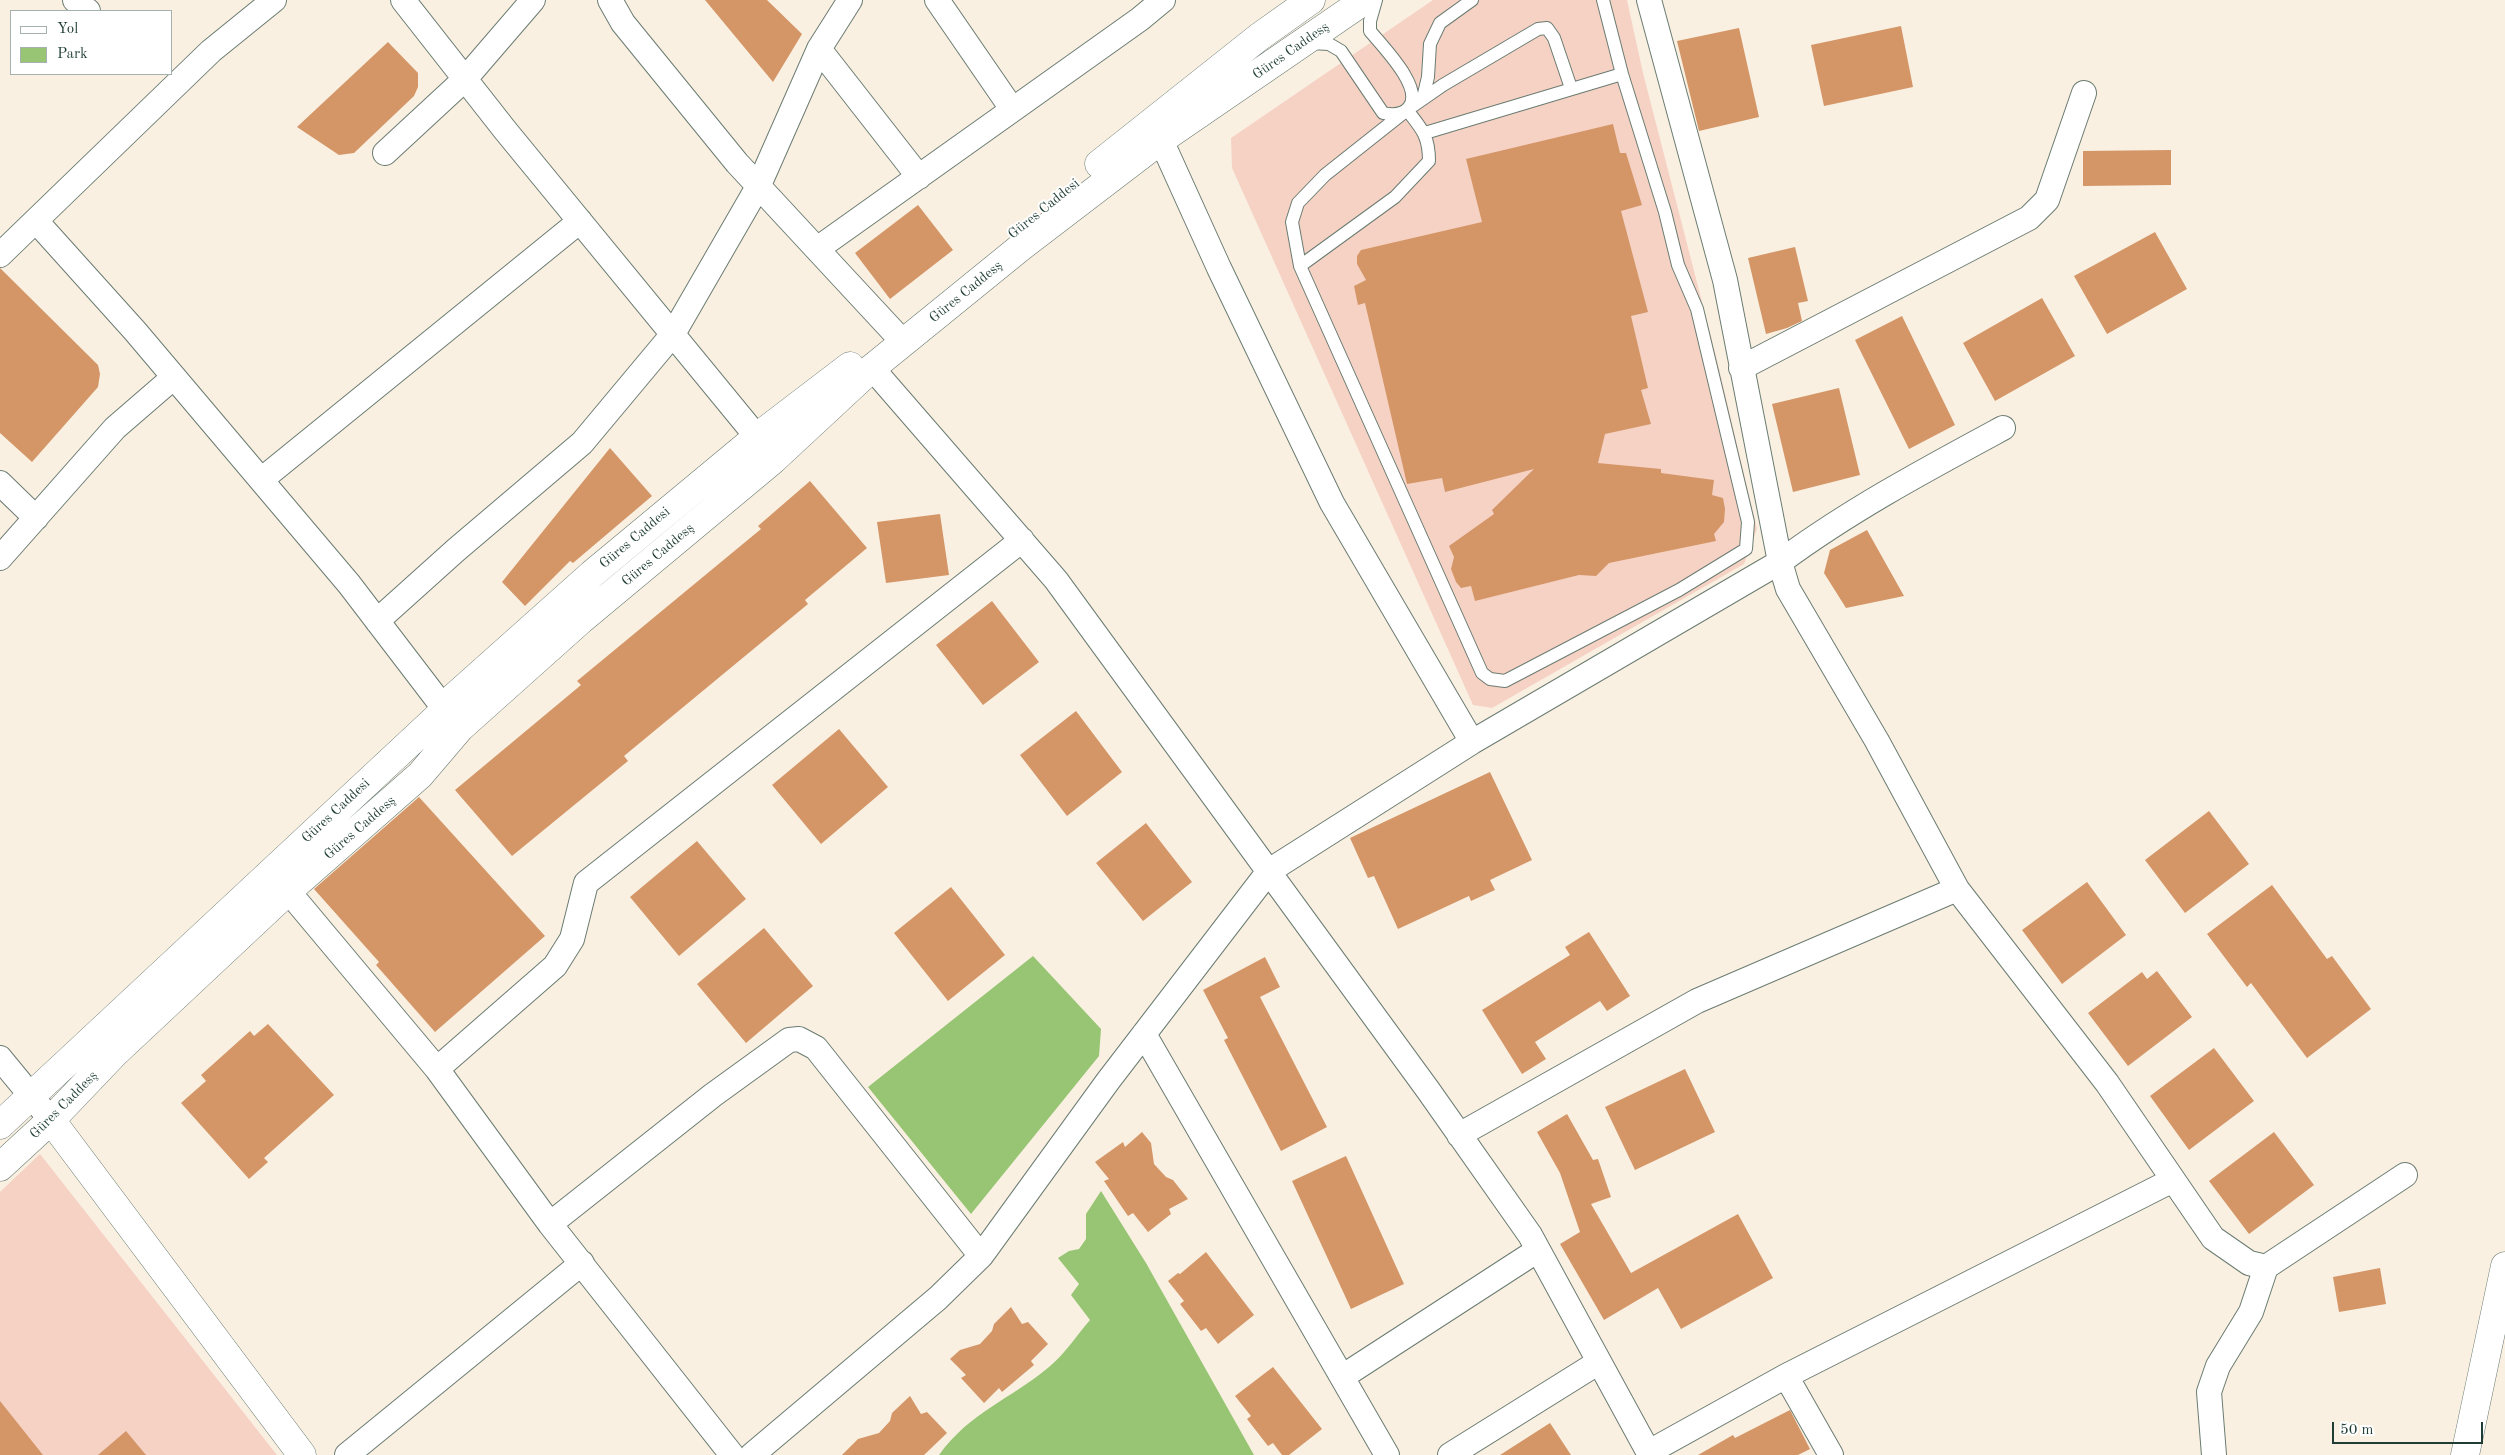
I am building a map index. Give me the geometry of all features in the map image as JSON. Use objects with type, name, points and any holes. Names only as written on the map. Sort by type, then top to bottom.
[{"type":"main road","name":"Güres Caddesi","points":[[0,1124],[452,719],[453,698],[592,574],[756,437],[834,379],[898,337],[1259,37],[1311,0]]},
{"type":"main road","name":"Güres Caddesş","points":[[0,1167],[51,1120],[114,1054],[288,891],[420,775],[452,719],[582,619],[773,460],[872,368],[898,337],[1021,247],[1161,140],[1365,0]]},
{"type":"main road","points":[[51,1120],[302,1455]]},
{"type":"main road","points":[[2465,1455],[2505,1266]]},
{"type":"street","points":[[75,0],[87,10]]},
{"type":"street","points":[[0,255],[36,221],[171,79],[211,51],[274,0]]},
{"type":"street","points":[[403,0],[756,437]]},
{"type":"street","points":[[385,152],[465,79],[533,0]]},
{"type":"street","points":[[610,0],[622,24],[737,163],[898,337]]},
{"type":"street","points":[[377,621],[456,550],[582,443],[672,334],[759,185],[819,49],[850,0]]},
{"type":"street","points":[[937,0],[1012,109]]},
{"type":"street","points":[[817,249],[1140,19],[1163,0]]},
{"type":"street","points":[[1648,0],[1725,280],[1780,562],[1788,589],[1877,741],[1957,889],[2107,1083],[2212,1238],[2249,1263],[2266,1268]]},
{"type":"street","points":[[819,49],[919,177]]},
{"type":"street","points":[[1741,368],[2029,218],[2047,200],[2084,93]]},
{"type":"street","points":[[1161,140],[1219,268],[1332,503],[1472,742]]},
{"type":"street","points":[[36,221],[174,377],[261,480],[377,621],[452,719]]},
{"type":"street","points":[[261,480],[580,221]]},
{"type":"street","points":[[872,368],[1056,580],[1270,871],[1459,1134],[1538,1250],[1650,1454],[1786,1376],[2173,1180]]},
{"type":"street","points":[[0,558],[116,428],[174,377]]},
{"type":"street","points":[[752,1455],[938,1298],[981,1256],[1144,1034],[1270,871],[1472,742],[1780,562],[1814,536],[1917,474],[2003,428]]},
{"type":"street","points":[[0,483],[36,518]]},
{"type":"street","points":[[437,1070],[555,966],[572,939],[586,883],[1022,540]]},
{"type":"street","points":[[1459,1134],[1697,1001],[1957,889]]},
{"type":"street","points":[[288,891],[437,1070],[550,1224],[732,1455]]},
{"type":"street","points":[[1144,1034],[1387,1455]]},
{"type":"street","points":[[550,1224],[713,1095],[789,1040],[799,1038],[816,1048],[981,1256]]},
{"type":"street","points":[[0,1058],[51,1120]]},
{"type":"street","points":[[2214,1455],[2209,1392],[2218,1366],[2251,1312],[2266,1268],[2405,1175]]},
{"type":"street","points":[[1342,1377],[1538,1250]]},
{"type":"street","points":[[346,1455],[582,1263]]},
{"type":"street","points":[[1450,1455],[1599,1362]]},
{"type":"street","points":[[1786,1376],[1832,1455]]},
{"type":"lane","points":[[1303,43],[1329,44],[1341,50],[1383,113],[1394,115],[1407,110],[1414,100],[1412,87],[1370,31],[1370,21],[1376,0]]},
{"type":"lane","points":[[1423,98],[1428,77],[1430,44],[1440,23],[1472,0]]},
{"type":"lane","points":[[1571,88],[1554,38],[1547,28],[1538,29],[1423,98],[1407,110],[1325,175],[1298,203],[1292,222],[1300,266],[1482,672],[1490,679],[1505,681],[1679,590],[1746,549],[1748,522],[1698,309],[1678,265],[1665,212],[1622,74],[1602,0]]},
{"type":"lane","points":[[1425,133],[1622,74]]},
{"type":"lane","points":[[1300,266],[1395,197],[1429,161],[1429,147],[1425,133],[1407,110]]},
{"type":"shaded area","points":[[1433,0],[1627,0],[1643,73],[1717,360],[1757,529],[1744,564],[1492,708],[1473,705],[1232,168],[1231,138]]},
{"type":"shaded area","points":[[40,1154],[277,1455],[0,1455],[0,1192]]},
{"type":"green space","points":[[1033,956],[1101,1029],[1099,1056],[971,1214],[868,1087]]},
{"type":"green space","points":[[1101,1191],[1146,1263],[1254,1455],[939,1455],[951,1440],[977,1417],[1035,1378],[1055,1362],[1090,1320],[1071,1295],[1079,1284],[1058,1258],[1069,1251],[1079,1249],[1086,1239],[1086,1214]]},
{"type":"building","points":[[705,0],[767,0],[802,34],[773,82]]},
{"type":"building","points":[[1901,26],[1913,87],[1824,106],[1811,45]]},
{"type":"building","points":[[1739,28],[1759,117],[1699,131],[1677,41]]},
{"type":"building","points":[[388,42],[418,73],[418,87],[414,96],[354,153],[339,155],[297,127]]},
{"type":"building","points":[[1613,124],[1620,153],[1626,153],[1642,205],[1621,211],[1648,312],[1631,316],[1648,388],[1641,390],[1651,424],[1605,434],[1598,463],[1661,469],[1661,473],[1714,480],[1712,495],[1723,498],[1725,509],[1724,522],[1714,534],[1716,541],[1609,563],[1596,576],[1579,575],[1475,601],[1471,586],[1461,588],[1456,582],[1451,569],[1454,557],[1449,546],[1494,514],[1492,510],[1534,469],[1445,492],[1442,478],[1407,484],[1365,303],[1358,305],[1354,286],[1366,280],[1357,264],[1357,256],[1361,250],[1482,222],[1466,159]]},
{"type":"building","points":[[2171,150],[2171,185],[2083,186],[2083,151]]},
{"type":"building","points":[[918,205],[953,250],[890,299],[855,253]]},
{"type":"building","points":[[2155,232],[2187,289],[2107,334],[2074,276]]},
{"type":"building","points":[[1795,247],[1808,301],[1798,303],[1802,321],[1766,334],[1748,258]]},
{"type":"building","points":[[0,268],[98,365],[100,374],[98,387],[32,462],[0,433]]},
{"type":"building","points":[[2042,298],[2075,356],[1995,401],[1963,343]]},
{"type":"building","points":[[1902,316],[1955,425],[1909,449],[1855,340]]},
{"type":"building","points":[[1839,388],[1860,475],[1793,492],[1772,404]]},
{"type":"building","points":[[610,448],[652,496],[573,563],[570,561],[525,606],[502,582]]},
{"type":"building","points":[[810,481],[867,548],[805,600],[808,604],[624,756],[628,761],[512,856],[455,790],[581,685],[577,681],[761,529],[758,526]]},
{"type":"building","points":[[940,514],[949,575],[886,583],[877,522]]},
{"type":"building","points":[[1867,530],[1904,596],[1846,608],[1824,573],[1830,550]]},
{"type":"building","points":[[992,601],[1039,662],[983,705],[936,645]]},
{"type":"building","points":[[1076,711],[1122,772],[1067,816],[1020,755]]},
{"type":"building","points":[[839,729],[888,787],[821,844],[772,785]]},
{"type":"building","points":[[1490,772],[1532,860],[1490,880],[1495,890],[1471,901],[1469,896],[1398,929],[1374,876],[1368,878],[1350,838]]},
{"type":"building","points":[[419,797],[545,936],[435,1032],[376,965],[379,962],[314,889]]},
{"type":"building","points":[[2209,811],[2249,864],[2185,913],[2145,860]]},
{"type":"building","points":[[1146,823],[1192,882],[1143,921],[1096,863]]},
{"type":"building","points":[[697,841],[746,899],[679,956],[630,897]]},
{"type":"building","points":[[2087,882],[2126,935],[2062,984],[2022,930]]},
{"type":"building","points":[[2272,885],[2327,959],[2332,956],[2371,1009],[2307,1058],[2251,983],[2247,987],[2207,934]]},
{"type":"building","points":[[951,887],[1005,955],[948,1001],[894,933]]},
{"type":"building","points":[[764,928],[813,986],[746,1043],[697,984]]},
{"type":"building","points":[[1589,932],[1630,996],[1607,1011],[1600,1001],[1535,1042],[1546,1059],[1522,1074],[1482,1010],[1570,955],[1565,947]]},
{"type":"building","points":[[1265,957],[1280,987],[1260,997],[1327,1127],[1281,1151],[1224,1040],[1228,1038],[1203,990]]},
{"type":"building","points":[[2157,971],[2192,1017],[2128,1066],[2088,1013],[2142,972],[2147,979]]},
{"type":"building","points":[[268,1024],[334,1095],[264,1158],[268,1162],[249,1179],[181,1103],[206,1081],[201,1075],[250,1031],[254,1036]]},
{"type":"building","points":[[2214,1048],[2254,1101],[2189,1150],[2150,1096]]},
{"type":"building","points":[[1685,1069],[1715,1132],[1635,1170],[1605,1107]]},
{"type":"building","points":[[1567,1114],[1593,1160],[1598,1159],[1611,1197],[1591,1204],[1631,1273],[1738,1214],[1773,1278],[1681,1329],[1658,1288],[1604,1320],[1560,1244],[1580,1232],[1560,1173],[1537,1132]]},
{"type":"building","points":[[1142,1132],[1151,1143],[1154,1164],[1166,1177],[1173,1180],[1188,1199],[1169,1209],[1171,1214],[1148,1232],[1133,1213],[1128,1216],[1104,1181],[1109,1179],[1095,1162],[1123,1142],[1125,1147]]},
{"type":"building","points":[[2274,1132],[2314,1185],[2249,1234],[2209,1181]]},
{"type":"building","points":[[1346,1156],[1404,1284],[1351,1309],[1292,1181]]},
{"type":"building","points":[[1206,1252],[1254,1315],[1218,1344],[1206,1328],[1201,1331],[1180,1304],[1184,1301],[1168,1281],[1178,1273],[1180,1274]]},
{"type":"building","points":[[2380,1268],[2386,1304],[2339,1312],[2333,1277]]},
{"type":"building","points":[[1011,1307],[1022,1324],[1028,1322],[1048,1344],[1031,1361],[1034,1365],[1002,1392],[999,1388],[984,1403],[961,1378],[966,1375],[950,1359],[960,1350],[980,1344],[992,1331],[994,1324]]},
{"type":"building","points":[[1273,1367],[1322,1429],[1289,1455],[1282,1455],[1273,1443],[1268,1446],[1247,1419],[1251,1416],[1235,1396]]},
{"type":"building","points":[[910,1396],[921,1414],[927,1412],[947,1433],[924,1455],[842,1455],[858,1439],[879,1433],[890,1421],[892,1413]]},
{"type":"building","points":[[0,1401],[43,1455],[0,1455]]},
{"type":"building","points":[[1790,1410],[1810,1449],[1798,1455],[1698,1455],[1733,1435],[1735,1438]]},
{"type":"building","points":[[1550,1423],[1571,1455],[1500,1455]]},
{"type":"building","points":[[126,1431],[146,1455],[98,1455]]}]
